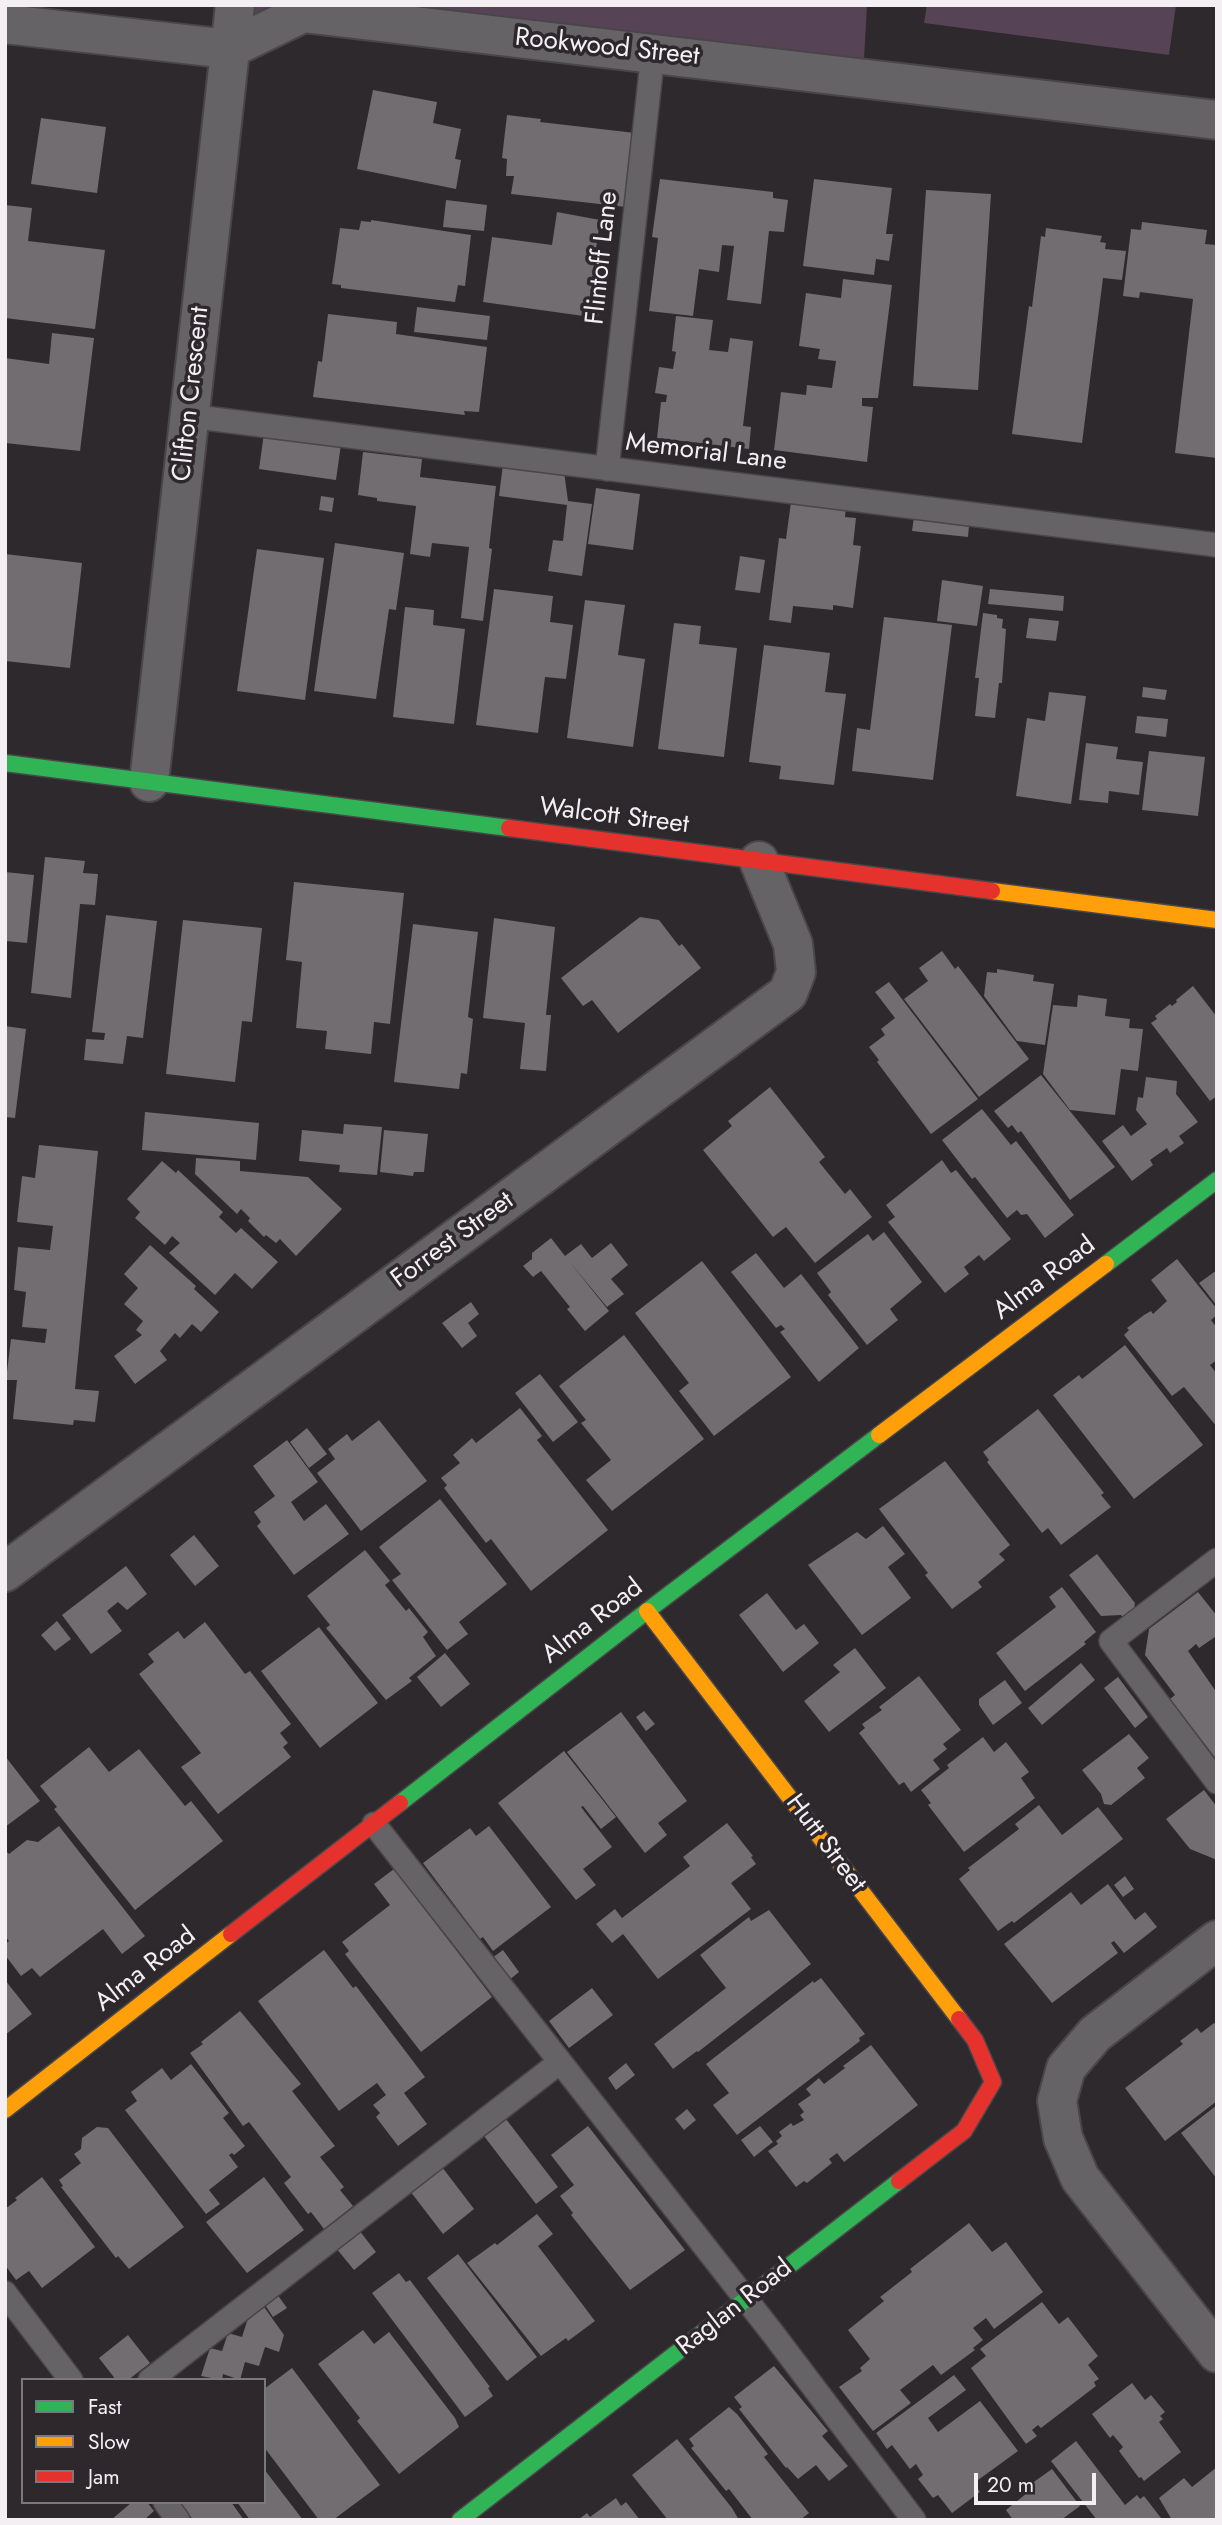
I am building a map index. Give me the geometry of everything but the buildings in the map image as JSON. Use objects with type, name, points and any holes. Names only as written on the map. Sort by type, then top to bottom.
[{"type":"street","name":"Clifton Crescent","points":[[149,782],[234,5]]},
{"type":"street","name":"Rookwood Street","points":[[229,49],[303,13],[1217,120]]},
{"type":"street","points":[[5,24],[229,49]]},
{"type":"street","name":"Walcott Street","points":[[5,764],[1217,920]]},
{"type":"street","name":"Forrest Street","points":[[12,1555],[788,993],[796,972],[793,944],[759,861]]},
{"type":"street","name":"Alma Road","points":[[5,2110],[647,1611],[1217,1180]]},
{"type":"street","name":"Hutt Street","points":[[647,1611],[975,2040],[993,2082]]},
{"type":"street","points":[[1217,1940],[1096,2034],[1066,2068],[1057,2101],[1063,2138],[1080,2178],[1217,2353]]},
{"type":"street","name":"Raglan Road","points":[[460,2520],[964,2131],[993,2082]]},
{"type":"lane","name":"Flintoff Lane","points":[[607,469],[653,53]]},
{"type":"lane","name":"Memorial Lane","points":[[189,416],[1217,545]]},
{"type":"lane","points":[[1217,1560],[1111,1641],[1217,1782]]},
{"type":"lane","points":[[374,1824],[746,2300],[914,2520]]},
{"type":"lane","points":[[152,2378],[560,2062]]},
{"type":"lane","points":[[5,2293],[69,2378]]},
{"type":"lane","points":[[166,2504],[178,2520]]},
{"type":"shaded area","points":[[235,5],[867,5],[863,78],[232,23]]},
{"type":"shaded area","points":[[927,5],[1176,5],[1169,55],[924,23]]},
{"type":"traffic: fast","points":[[5,763],[509,828]]},
{"type":"traffic: fast","points":[[1106,1264],[1217,1180]]},
{"type":"traffic: fast","points":[[400,1803],[879,1435]]},
{"type":"traffic: fast","points":[[460,2520],[899,2181]]},
{"type":"traffic: slow","points":[[992,891],[1217,920]]},
{"type":"traffic: slow","points":[[879,1435],[1106,1264]]},
{"type":"traffic: slow","points":[[647,1611],[959,2019]]},
{"type":"traffic: slow","points":[[5,2110],[231,1934]]},
{"type":"traffic: jam","points":[[509,828],[992,891]]},
{"type":"traffic: jam","points":[[231,1934],[400,1803]]},
{"type":"traffic: jam","points":[[899,2181],[964,2131],[993,2082],[975,2040],[959,2019]]}]
